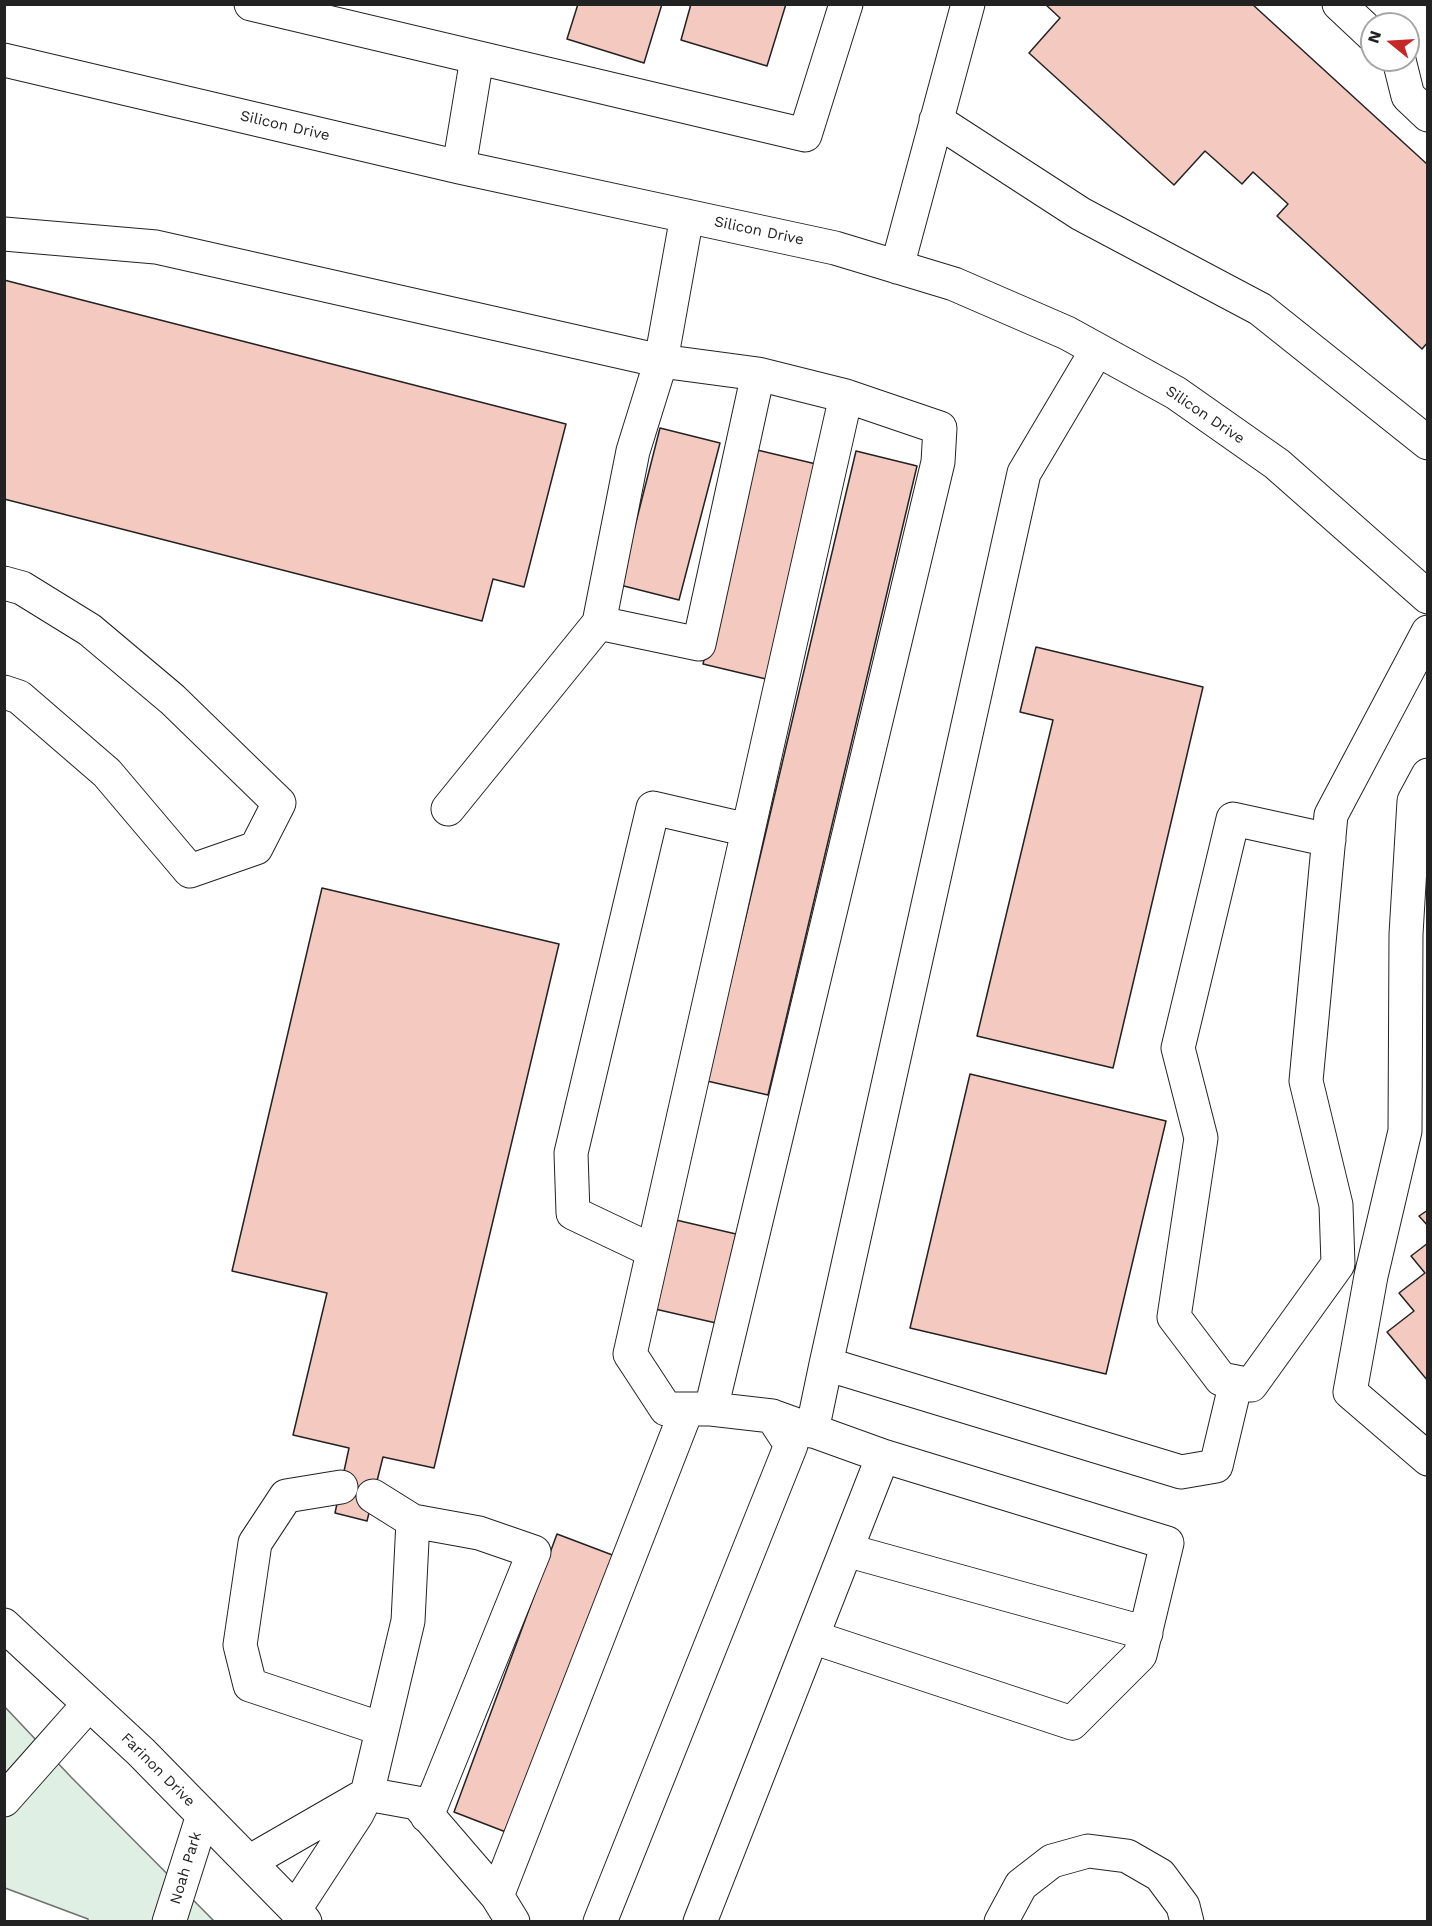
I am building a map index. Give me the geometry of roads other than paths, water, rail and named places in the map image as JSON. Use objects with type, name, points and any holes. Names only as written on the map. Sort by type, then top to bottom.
[{"type":"street","points":[[251,4],[805,135],[846,4]]},
{"type":"street","points":[[897,267],[968,4]]},
{"type":"street","points":[[1340,4],[1360,23]]},
{"type":"street","points":[[459,167],[477,58]]},
{"type":"street","name":"Silicon Drive","points":[[4,60],[459,167],[835,248],[954,284],[1067,333],[1176,393],[1277,464],[1428,597]]},
{"type":"street","points":[[1402,72],[1408,96],[1428,115]]},
{"type":"street","points":[[936,120],[1081,214],[1260,309],[1428,443]]},
{"type":"street","points":[[448,809],[599,623],[633,451],[661,361],[687,216]]},
{"type":"street","points":[[4,234],[156,247],[661,361],[758,374],[846,396],[940,428],[938,462],[699,1409],[505,1909],[417,1803],[367,1794],[249,1862]]},
{"type":"street","points":[[812,1431],[1024,473],[1097,350]]},
{"type":"street","points":[[599,623],[699,644],[758,374]]},
{"type":"street","points":[[812,1637],[1072,1723],[1140,1655],[1167,1543],[883,1456],[772,1416],[699,1409],[666,1409],[630,1354],[846,396]]},
{"type":"street","points":[[4,583],[22,588],[90,630],[172,699],[279,803],[256,849],[190,871],[107,774],[19,697],[4,692]]},
{"type":"street","points":[[1329,840],[1233,819],[1178,1048],[1201,1138],[1174,1317],[1221,1379],[1236,1382],[1251,1384],[1338,1264],[1336,1205],[1306,1081],[1329,840],[1331,815],[1428,632]]},
{"type":"street","points":[[1428,775],[1414,801],[1406,934],[1405,1131],[1371,1276],[1350,1392],[1428,1459]]},
{"type":"street","points":[[653,1251],[573,1214],[571,1153],[653,808],[748,830]]},
{"type":"street","points":[[826,1364],[1181,1472],[1216,1466],[1236,1382]]},
{"type":"street","points":[[600,1922],[791,1445],[772,1416]]},
{"type":"street","points":[[700,1922],[883,1456]]},
{"type":"street","points":[[341,1487],[285,1496],[255,1543],[240,1645],[250,1685],[382,1729]]},
{"type":"street","points":[[373,1496],[413,1521],[479,1533],[534,1552],[428,1816]]},
{"type":"street","points":[[300,1915],[367,1794],[408,1621],[413,1521]]},
{"type":"street","points":[[846,1550],[1146,1633]]},
{"type":"street","name":"Farinon Drive","points":[[4,1625],[141,1752],[300,1915]]},
{"type":"street","points":[[4,1800],[89,1704]]},
{"type":"street","name":"Noah Park","points":[[169,1922],[203,1815]]},
{"type":"street","points":[[1001,1922],[1021,1885],[1052,1861],[1088,1851],[1127,1856],[1160,1875],[1183,1906],[1187,1922]]}]
